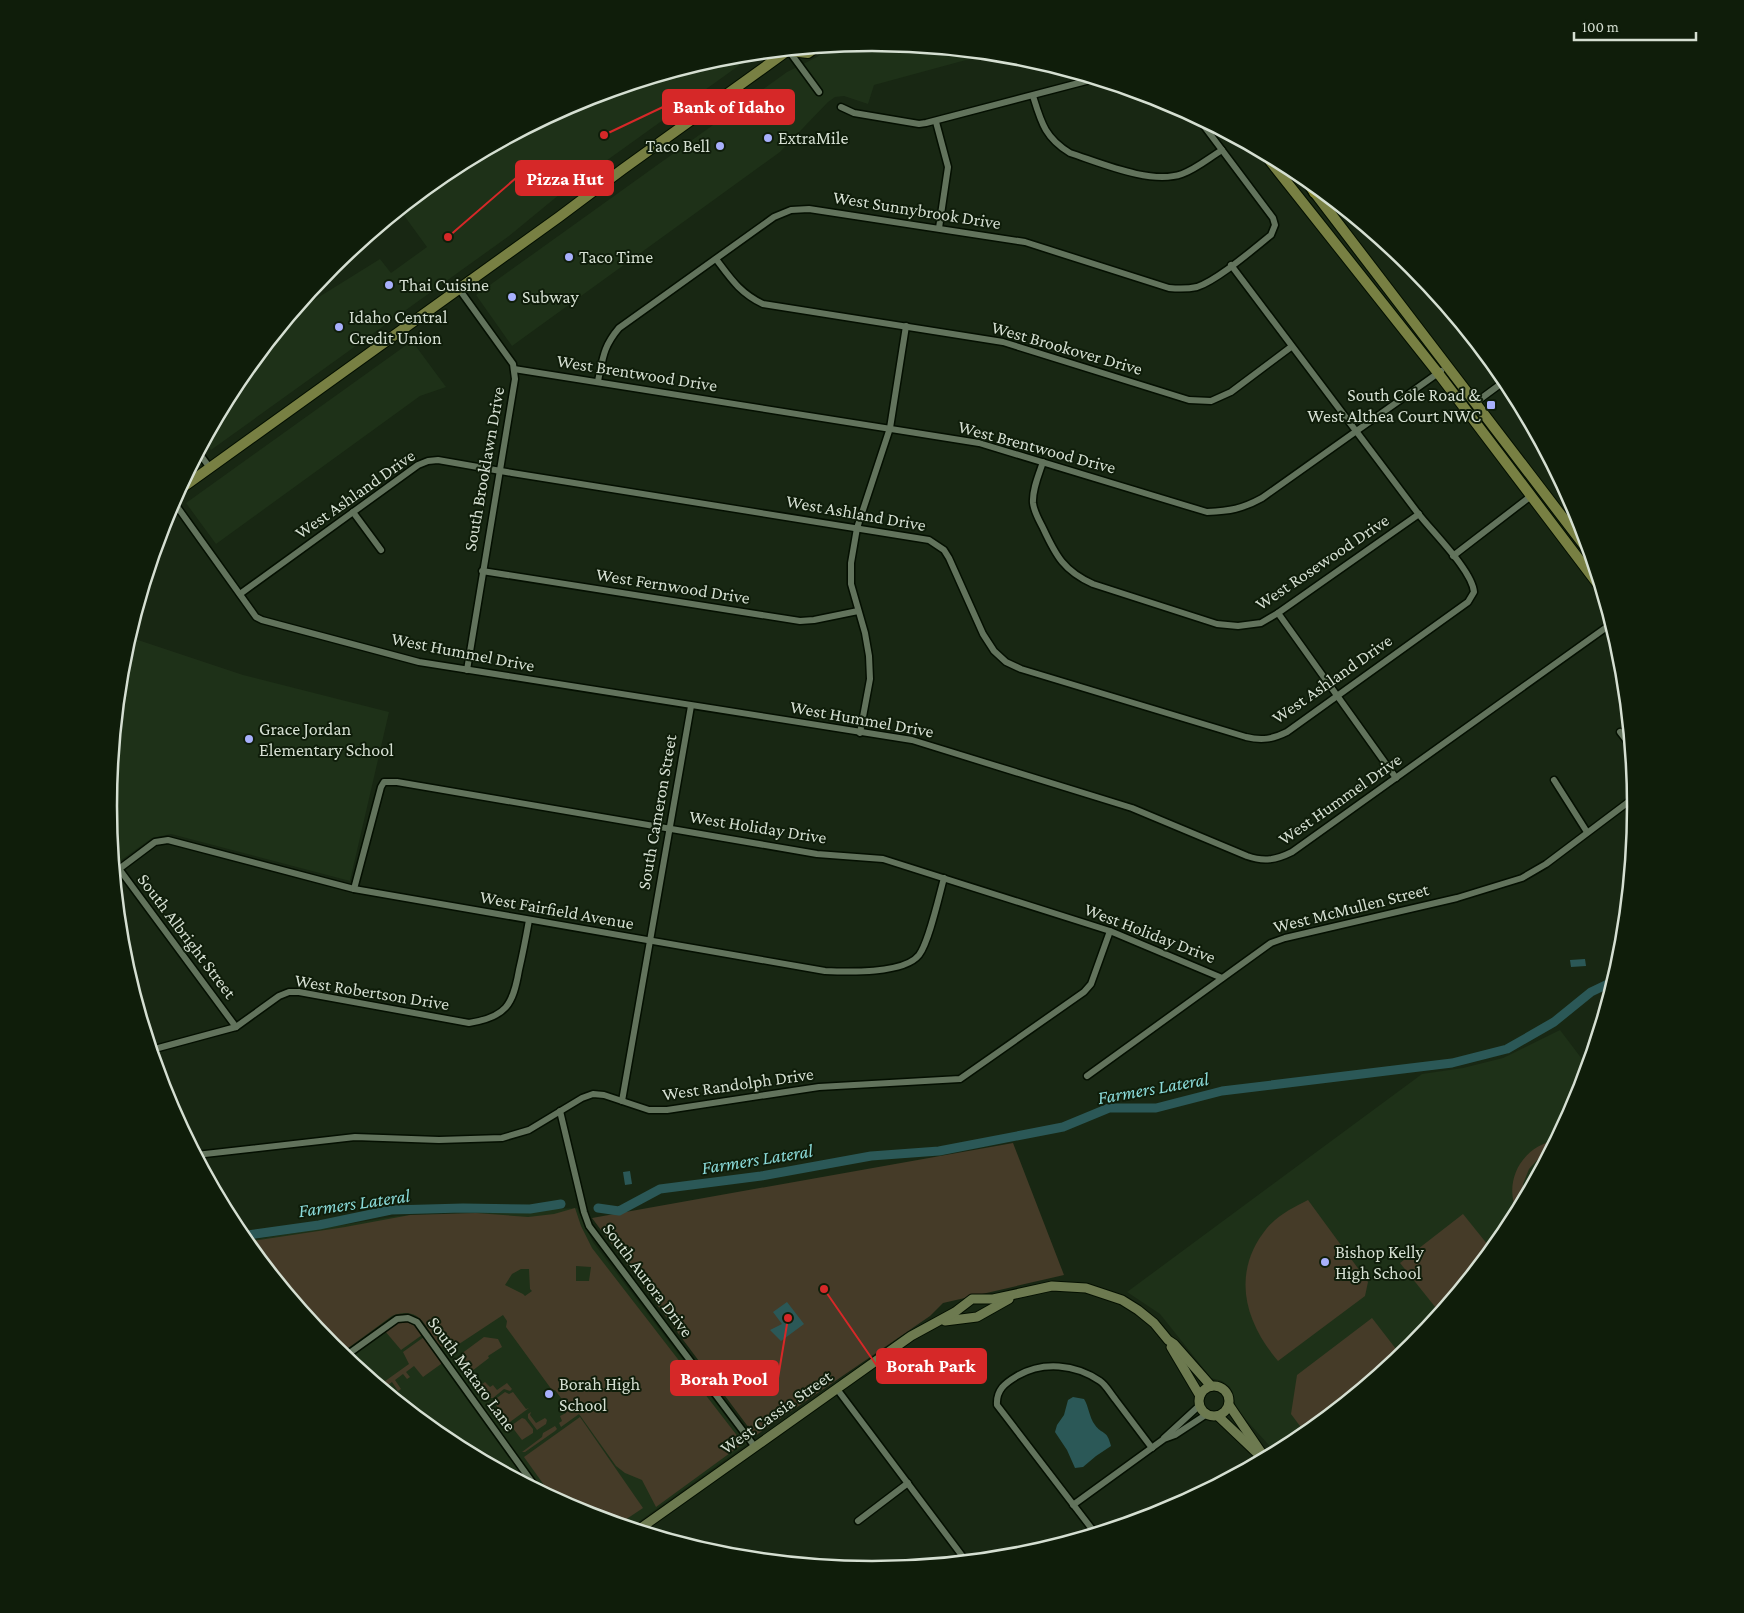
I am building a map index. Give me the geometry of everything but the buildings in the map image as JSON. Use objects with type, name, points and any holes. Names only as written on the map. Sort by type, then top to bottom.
[{"type":"main road","points":[[190,482],[780,57]]},
{"type":"main road","points":[[1276,169],[1438,373],[1590,574]]},
{"type":"main road","points":[[1322,200],[1526,470],[1574,529]]},
{"type":"main road","points":[[1501,456],[1507,456],[1519,468],[1526,470]]},
{"type":"street","points":[[793,56],[819,92]]},
{"type":"street","points":[[841,108],[854,113],[919,124],[936,122],[1084,82]]},
{"type":"street","points":[[1033,96],[1042,124],[1047,133],[1060,147],[1070,153],[1144,176],[1162,178],[1182,174],[1222,150],[1206,129]]},
{"type":"street","points":[[936,122],[948,168],[939,228]]},
{"type":"street","name":"West Sunnybrook Drive","points":[[598,382],[605,348],[619,328],[774,217],[791,210],[809,209],[1025,242],[1169,288],[1183,289],[1196,287],[1210,281],[1271,236],[1275,225],[1273,218],[1222,150]]},
{"type":"street","name":"West Brookover Drive","points":[[716,259],[740,290],[764,304],[1002,342],[1189,400],[1210,401],[1231,392],[1291,347]]},
{"type":"street","points":[[1232,265],[1291,347],[1418,514],[1453,556],[1531,496]]},
{"type":"street","name":"South Brooklawn Drive","points":[[459,290],[513,364],[515,379],[467,670]]},
{"type":"street","points":[[860,733],[870,679],[869,656],[850,573],[857,528],[890,428],[906,326]]},
{"type":"street","name":"West Brentwood Drive","points":[[514,369],[979,443],[1208,512],[1232,511],[1247,507],[1262,498],[1448,366]]},
{"type":"street","points":[[1476,403],[1499,385]]},
{"type":"street","points":[[203,458],[210,468]]},
{"type":"street","name":"West Ashland Drive","points":[[240,594],[418,465],[438,460],[929,540],[938,544],[949,558],[983,634],[994,651],[1006,662],[1021,670],[1256,739],[1266,740],[1287,732],[1468,602],[1474,592],[1471,581],[1453,556]]},
{"type":"street","name":"West Rosewood Drive","points":[[1043,462],[1033,502],[1035,511],[1061,563],[1081,579],[1093,584],[1216,624],[1238,626],[1261,623],[1418,514]]},
{"type":"street","name":"West Hummel Drive","points":[[178,508],[256,617],[262,620],[419,662],[912,740],[1123,805],[1247,856],[1268,861],[1292,852],[1606,628]]},
{"type":"street","points":[[353,512],[381,550]]},
{"type":"street","points":[[1572,550],[1580,544]]},
{"type":"street","name":"West Fernwood Drive","points":[[482,571],[800,621],[858,611]]},
{"type":"street","points":[[1278,613],[1396,778]]},
{"type":"street","name":"South Cameron Street","points":[[622,1101],[691,706]]},
{"type":"street","points":[[1620,732],[1624,737]]},
{"type":"street","points":[[1554,780],[1587,832]]},
{"type":"street","name":"West Holiday Drive","points":[[354,889],[378,794],[384,782],[389,781],[817,854],[883,859],[1110,931],[1222,978]]},
{"type":"street","name":"West McMullen Street","points":[[1087,1076],[1271,943],[1285,938],[1457,898],[1522,878],[1546,864],[1627,803]]},
{"type":"street","name":"West Fairfield Avenue","points":[[119,868],[155,842],[168,840],[354,889],[825,971],[892,969],[912,962],[923,948],[944,878]]},
{"type":"street","name":"South Albright Street","points":[[120,871],[236,1027]]},
{"type":"street","name":"West Robertson Drive","points":[[157,1048],[236,1027],[279,996],[289,992],[299,992],[469,1023],[485,1020],[499,1014],[509,1004],[515,993],[529,920]]},
{"type":"street","name":"West Randolph Drive","points":[[202,1154],[355,1137],[439,1140],[502,1138],[529,1130],[582,1098],[594,1094],[604,1095],[649,1110],[667,1110],[819,1087],[960,1079],[1084,992],[1090,984],[1110,931]]},
{"type":"street","name":"South Aurora Drive","points":[[560,1112],[589,1226],[755,1447]]},
{"type":"street","points":[[935,1323],[958,1318],[977,1317],[1026,1292],[1052,1286],[1086,1288],[1122,1300],[1154,1323],[1168,1340],[1200,1400],[1202,1409],[1207,1414],[1218,1416],[1260,1455]]},
{"type":"street","name":"West Cassia Street","points":[[643,1526],[911,1336],[955,1312],[972,1299],[993,1299],[1026,1292]]},
{"type":"street","name":"South Mataro Lane","points":[[350,1352],[397,1319],[408,1318],[417,1322],[530,1480]]},
{"type":"street","points":[[1168,1340],[1174,1344],[1211,1386]]},
{"type":"street","points":[[1091,1529],[997,1406],[1000,1389],[1009,1381],[1028,1370],[1041,1367],[1065,1366],[1087,1374],[1102,1382],[1152,1448]]},
{"type":"street","points":[[1073,1505],[1164,1439],[1200,1400],[1206,1388],[1211,1386],[1222,1387],[1226,1390],[1230,1400],[1227,1410],[1218,1416]]},
{"type":"street","points":[[837,1389],[962,1556]]},
{"type":"street","points":[[1229,1405],[1261,1454]]},
{"type":"street","points":[[1164,1439],[1174,1435],[1207,1414]]},
{"type":"street","points":[[858,1520],[908,1483]]},
{"type":"shaded area","points":[[872,51],[921,53],[972,58],[874,85],[868,104],[844,96],[835,97],[780,152],[512,346],[476,295],[787,72],[822,53]]},
{"type":"shaded area","points":[[742,63],[560,194],[509,236],[211,450],[209,447],[244,387],[273,347],[310,303],[380,259],[391,273],[427,247],[403,214],[452,179],[494,152],[538,129],[629,91],[677,77]]},
{"type":"shaded area","points":[[412,341],[446,387],[420,396],[216,544],[186,503]]},
{"type":"shaded area","name":"Grace Jordan Elementary School","points":[[136,639],[243,675],[389,712],[350,881],[171,834],[152,838],[120,861],[118,856],[117,806],[118,757],[123,708]]},
{"type":"shaded area","name":"Bishop Kelly High School","points":[[1560,1030],[1583,1060],[1570,1096],[1526,1184],[1500,1226],[1471,1266],[1406,1341],[1332,1406],[1271,1447],[1237,1410],[1230,1387],[1222,1381],[1211,1378],[1160,1314],[1127,1292],[1422,1074],[1463,1068],[1503,1058]]},
{"type":"shaded area","points":[[1013,1143],[1064,1275],[943,1303],[930,1316],[755,1436],[592,1218]]},
{"type":"shaded area","points":[[1548,1143],[1540,1157],[1529,1169],[1523,1184],[1523,1188],[1514,1204],[1512,1189],[1518,1167],[1533,1150]]},
{"type":"shaded area","points":[[1308,1200],[1368,1282],[1365,1296],[1278,1361],[1266,1346],[1250,1313],[1246,1296],[1249,1262],[1256,1245],[1271,1223]]},
{"type":"shaded area","name":"Borah High School","points":[[575,1208],[581,1226],[592,1248],[742,1442],[741,1445],[656,1507],[642,1480],[625,1473],[616,1466],[579,1414],[561,1427],[559,1423],[562,1421],[560,1416],[566,1413],[567,1406],[555,1390],[550,1392],[552,1390],[506,1327],[507,1321],[503,1315],[450,1350],[442,1347],[437,1342],[421,1320],[414,1315],[404,1313],[392,1316],[347,1349],[304,1304],[255,1241],[410,1215],[476,1213],[528,1217],[554,1214]],"holes":[[[576,1266],[591,1267],[589,1281],[576,1281]],[[521,1269],[529,1269],[530,1289],[532,1291],[525,1296],[505,1285],[512,1274]]]},
{"type":"shaded area","name":"Borah High School","points":[[577,1208],[593,1242],[747,1444],[636,1524],[538,1484],[494,1461],[452,1434],[412,1406],[338,1341],[304,1304],[254,1240],[397,1216]]},
{"type":"shaded area","points":[[1463,1214],[1487,1244],[1436,1308],[1400,1263]]},
{"type":"shaded area","points":[[1372,1318],[1396,1349],[1400,1346],[1332,1406],[1301,1428],[1291,1414],[1297,1375]]},
{"type":"shaded area","points":[[407,1322],[415,1326],[422,1335],[401,1350],[385,1331],[397,1323]]},
{"type":"shaded area","points":[[424,1337],[441,1360],[441,1364],[423,1377],[414,1366],[406,1372],[410,1377],[407,1379],[403,1374],[395,1380],[401,1389],[398,1391],[392,1382],[388,1385],[384,1382],[409,1364],[403,1352]]},
{"type":"shaded area","points":[[484,1337],[498,1339],[502,1347],[488,1356],[489,1358],[472,1371],[461,1354]]},
{"type":"shaded area","points":[[485,1382],[490,1387],[493,1385],[497,1390],[507,1383],[512,1389],[510,1391],[504,1389],[493,1398],[490,1398],[481,1385]]},
{"type":"shaded area","points":[[505,1392],[509,1394],[513,1392],[526,1409],[529,1408],[510,1422],[508,1422],[494,1402]]},
{"type":"shaded area","points":[[531,1412],[530,1415],[536,1423],[545,1418],[547,1420],[546,1424],[537,1430],[528,1418],[528,1414]]},
{"type":"shaded area","points":[[580,1417],[643,1508],[625,1520],[583,1504],[546,1487],[524,1457]]},
{"type":"shaded area","points":[[522,1418],[533,1429],[533,1433],[522,1440],[512,1425]]},
{"type":"shaded area","points":[[555,1426],[557,1429],[555,1431],[525,1452],[522,1452],[542,1437],[543,1433]]},
{"type":"water","points":[[1585,959],[1586,966],[1571,967],[1570,960]]},
{"type":"water","points":[[630,1171],[632,1184],[625,1185],[623,1172]]},
{"type":"water","points":[[787,1302],[804,1324],[781,1341],[770,1330],[782,1324],[773,1312]]},
{"type":"water","points":[[1073,1397],[1084,1399],[1093,1422],[1106,1435],[1111,1446],[1083,1467],[1075,1468],[1067,1450],[1055,1432],[1057,1425],[1064,1415],[1068,1400]]},
{"type":"waterway","name":"Farmers Lateral","points":[[598,1208],[619,1211],[660,1189],[761,1176],[871,1156],[939,1151],[1063,1127],[1109,1108],[1156,1108],[1222,1091],[1452,1063],[1507,1049],[1554,1022],[1591,992],[1606,985]]},
{"type":"waterway","name":"Farmers Lateral","points":[[250,1235],[319,1225],[391,1210],[530,1209],[561,1204]]},
{"type":"place","name":"Bank of Idaho","points":[[604,135]]},
{"type":"place","name":"ExtraMile","points":[[768,138]]},
{"type":"place","name":"Taco Bell","points":[[720,146]]},
{"type":"place","name":"Pizza Hut","points":[[448,237]]},
{"type":"place","name":"Taco Time","points":[[569,257]]},
{"type":"place","name":"Thai Cuisine","points":[[389,285]]},
{"type":"place","name":"Subway","points":[[512,297]]},
{"type":"place","name":"Idaho Central Credit Union","points":[[339,327]]},
{"type":"place","name":"South Cole Road & West Althea Court NWC","points":[[1491,405]]},
{"type":"place","name":"Grace Jordan Elementary School","points":[[249,739]]},
{"type":"place","name":"Bishop Kelly High School","points":[[1325,1262]]},
{"type":"place","name":"Borah Park","points":[[824,1289]]},
{"type":"place","name":"Borah Pool","points":[[788,1318]]},
{"type":"place","name":"Borah High School","points":[[549,1394]]}]
